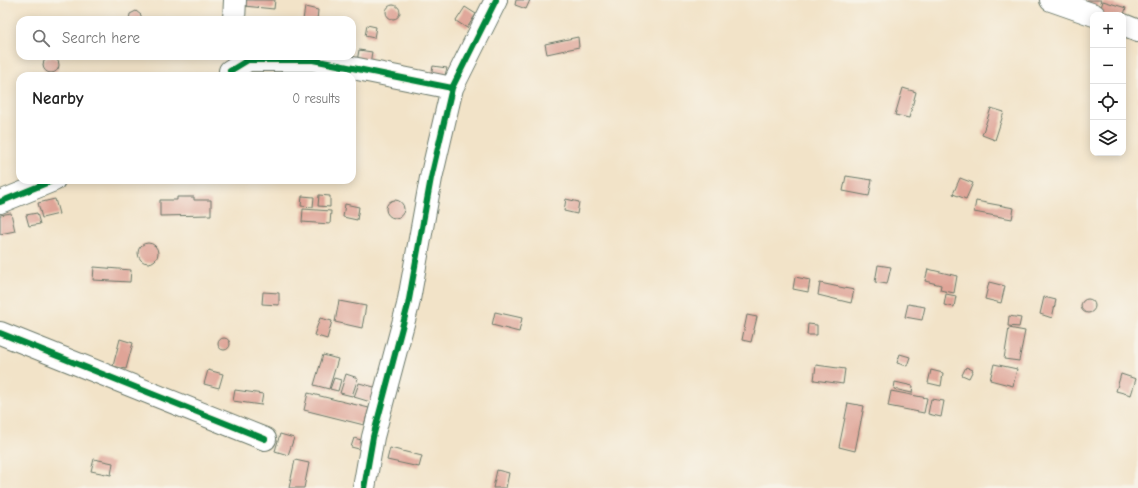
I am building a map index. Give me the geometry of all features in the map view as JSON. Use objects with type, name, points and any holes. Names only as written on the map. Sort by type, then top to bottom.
[{"type":"street","points":[[234,16],[235,0]]},
{"type":"street","points":[[364,488],[373,437],[408,305],[431,178],[452,88],[496,0]]},
{"type":"street","points":[[1051,0],[1090,14]]},
{"type":"street","points":[[1126,26],[1138,31]]},
{"type":"street","points":[[229,68],[248,60],[313,60],[452,88]]},
{"type":"street","points":[[0,202],[44,184]]},
{"type":"street","points":[[0,334],[265,439]]},
{"type":"building","points":[[245,0],[275,0],[274,9],[244,6]]},
{"type":"building","points":[[516,0],[530,0],[526,9],[515,5]]},
{"type":"building","points":[[1087,0],[1101,0],[1096,12],[1084,8]]},
{"type":"building","points":[[1103,1],[1126,8],[1125,12],[1100,12]]},
{"type":"building","points":[[393,5],[398,7],[400,12],[398,17],[393,19],[388,17],[386,12],[388,7]]},
{"type":"building","points":[[305,7],[318,10],[317,16],[304,16]]},
{"type":"building","points":[[465,7],[476,14],[467,28],[456,21]]},
{"type":"building","points":[[136,11],[141,16],[130,16],[130,14]]},
{"type":"building","points":[[367,25],[376,27],[374,38],[365,36]]},
{"type":"building","points":[[578,37],[579,47],[547,54],[545,44]]},
{"type":"building","points":[[359,50],[372,52],[369,69],[356,67]]},
{"type":"building","points":[[45,60],[57,60],[59,65],[57,71],[45,71],[43,65]]},
{"type":"building","points":[[433,66],[447,68],[444,79],[431,76]]},
{"type":"building","points":[[903,88],[916,92],[909,118],[895,115]]},
{"type":"building","points":[[991,108],[1004,112],[995,140],[982,135]]},
{"type":"building","points":[[846,176],[872,180],[869,196],[843,191]]},
{"type":"building","points":[[960,178],[973,183],[966,199],[953,194]]},
{"type":"building","points":[[319,195],[330,196],[330,207],[318,206]]},
{"type":"building","points":[[302,196],[314,197],[313,207],[301,206]]},
{"type":"building","points":[[177,197],[194,197],[194,200],[211,200],[211,215],[160,216],[160,200],[177,200]]},
{"type":"building","points":[[55,199],[59,214],[42,218],[38,203]]},
{"type":"building","points":[[566,199],[579,202],[577,214],[564,211]]},
{"type":"building","points":[[395,200],[401,203],[404,209],[401,215],[395,218],[389,215],[386,209],[389,203]]},
{"type":"building","points":[[976,201],[1014,208],[1012,219],[974,212]]},
{"type":"building","points":[[345,204],[359,207],[357,220],[343,217]]},
{"type":"building","points":[[303,209],[331,211],[330,224],[302,222]]},
{"type":"building","points":[[11,213],[15,231],[0,234],[0,215]]},
{"type":"building","points":[[37,213],[40,224],[29,226],[26,215]]},
{"type":"building","points":[[148,243],[155,246],[158,253],[155,260],[148,263],[141,260],[138,253],[141,246]]},
{"type":"building","points":[[878,265],[891,267],[887,284],[875,282]]},
{"type":"building","points":[[94,267],[131,270],[130,282],[93,280]]},
{"type":"building","points":[[928,269],[957,276],[954,293],[940,290],[941,285],[925,281]]},
{"type":"building","points":[[795,277],[810,280],[808,292],[793,289]]},
{"type":"building","points":[[989,282],[1005,286],[1001,303],[985,299]]},
{"type":"building","points":[[820,283],[854,290],[851,303],[818,295]]},
{"type":"building","points":[[263,292],[279,293],[279,305],[262,304]]},
{"type":"building","points":[[946,294],[956,296],[954,307],[944,305]]},
{"type":"building","points":[[1044,297],[1056,300],[1052,318],[1040,314]]},
{"type":"building","points":[[1088,299],[1093,301],[1095,306],[1093,311],[1088,313],[1083,311],[1081,306],[1083,301]]},
{"type":"building","points":[[339,301],[366,306],[362,328],[335,322]]},
{"type":"building","points":[[908,304],[925,307],[922,320],[905,317]]},
{"type":"building","points":[[495,312],[522,318],[519,332],[492,325]]},
{"type":"building","points":[[747,315],[757,317],[751,342],[742,340]]},
{"type":"building","points":[[1009,316],[1021,318],[1019,327],[1008,326]]},
{"type":"building","points":[[320,318],[332,321],[327,339],[314,335]]},
{"type":"building","points":[[808,324],[817,325],[817,335],[807,335]]},
{"type":"building","points":[[1009,328],[1025,331],[1019,361],[1004,359]]},
{"type":"building","points":[[224,338],[228,340],[230,344],[228,348],[224,350],[220,348],[218,344],[220,340]]},
{"type":"building","points":[[120,339],[133,343],[126,369],[113,366]]},
{"type":"building","points":[[900,354],[910,357],[907,366],[897,363]]},
{"type":"building","points":[[323,355],[338,359],[329,389],[314,385]]},
{"type":"building","points":[[994,364],[1017,369],[1013,386],[990,380]]},
{"type":"building","points":[[816,365],[845,369],[843,384],[814,380]]},
{"type":"building","points":[[966,367],[973,370],[969,378],[962,375]]},
{"type":"building","points":[[208,370],[223,374],[219,388],[204,384]]},
{"type":"building","points":[[931,370],[943,373],[941,386],[928,383]]},
{"type":"building","points":[[346,374],[358,378],[352,396],[340,393]]},
{"type":"building","points":[[1121,374],[1136,379],[1131,395],[1116,391]]},
{"type":"building","points":[[334,378],[341,380],[338,391],[330,389]]},
{"type":"building","points":[[895,382],[913,386],[912,393],[894,389]]},
{"type":"building","points":[[359,383],[378,388],[374,403],[354,397]]},
{"type":"building","points":[[235,390],[263,394],[261,405],[233,401]]},
{"type":"building","points":[[891,391],[927,398],[924,413],[888,406]]},
{"type":"building","points":[[308,393],[369,408],[364,425],[304,410]]},
{"type":"building","points":[[931,399],[944,401],[941,417],[928,414]]},
{"type":"building","points":[[848,403],[864,406],[855,451],[839,447]]},
{"type":"building","points":[[280,434],[294,438],[288,455],[275,451]]},
{"type":"building","points":[[354,438],[365,441],[363,450],[351,447]]},
{"type":"building","points":[[390,448],[422,456],[419,467],[387,460]]},
{"type":"building","points":[[94,459],[113,463],[111,475],[91,471]]},
{"type":"building","points":[[295,460],[309,463],[304,488],[289,488]]},
{"type":"building","points":[[497,470],[509,473],[506,488],[493,488]]},
{"type":"cycle path","points":[[364,488],[373,437],[408,305],[431,178],[452,88],[496,0]]},
{"type":"cycle path","points":[[230,71],[248,60],[313,60],[452,88]]},
{"type":"cycle path","points":[[0,202],[44,184]]},
{"type":"cycle path","points":[[0,333],[265,439]]}]
